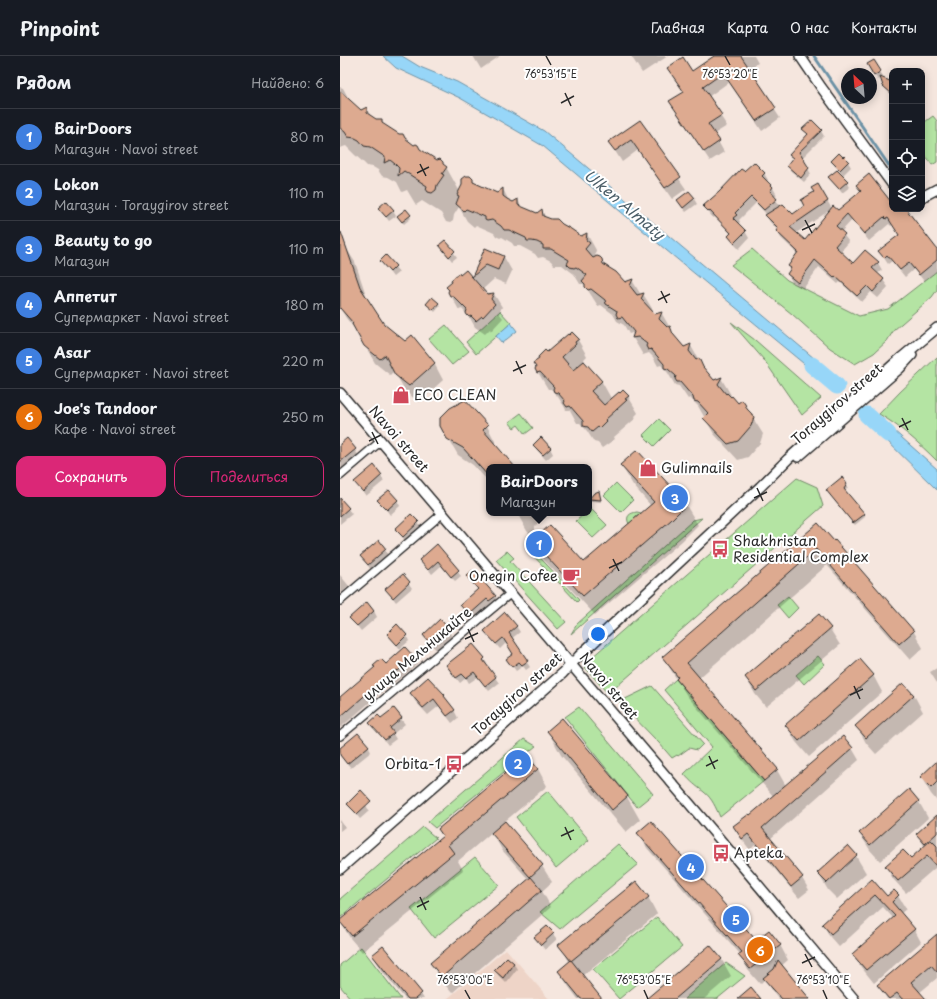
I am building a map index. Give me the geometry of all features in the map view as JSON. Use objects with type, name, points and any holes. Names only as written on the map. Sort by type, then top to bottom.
[{"type":"street","points":[[800,56],[821,88],[889,180]]},
{"type":"street","points":[[925,195],[937,189]]},
{"type":"street","name":"Toraygirov street","points":[[340,869],[572,665],[579,656],[788,459],[819,435],[934,333]]},
{"type":"street","name":"Navoi street","points":[[340,393],[443,512],[854,999]]},
{"type":"street","points":[[340,476],[382,441]]},
{"type":"street","points":[[340,601],[443,512]]},
{"type":"street","name":"улица Мельникайте","points":[[340,736],[511,593]]},
{"type":"shaded area","points":[[506,949],[549,999],[447,999]]},
{"type":"green space","points":[[933,116],[937,121],[937,162],[932,165],[925,154],[925,122]]},
{"type":"green space","points":[[752,249],[787,280],[859,316],[888,309],[937,271],[937,290],[932,297],[894,330],[887,341],[874,353],[855,364],[830,348],[792,314],[731,265]]},
{"type":"green space","points":[[500,311],[511,323],[476,354],[466,342]]},
{"type":"green space","points":[[731,322],[755,340],[821,398],[802,415],[764,360]]},
{"type":"green space","points":[[446,325],[469,351],[452,365],[429,339]]},
{"type":"green space","points":[[937,357],[937,461],[910,436],[879,414]]},
{"type":"green space","points":[[521,413],[533,428],[525,434],[518,425],[514,428],[509,422]]},
{"type":"green space","points":[[659,419],[670,430],[654,446],[643,435]]},
{"type":"green space","points":[[797,478],[817,487],[823,506],[608,694],[583,665]]},
{"type":"green space","points":[[616,483],[633,500],[621,512],[604,495]]},
{"type":"green space","points":[[592,510],[607,525],[593,538],[576,521],[582,516],[592,516]]},
{"type":"green space","points":[[637,512],[641,513],[629,524],[629,515]]},
{"type":"green space","points":[[702,518],[571,634],[577,624],[693,520]]},
{"type":"green space","points":[[530,547],[563,582],[560,584],[527,549]]},
{"type":"green space","points":[[507,551],[514,558],[510,561],[566,622],[558,629],[496,560]]},
{"type":"green space","points":[[564,584],[579,600],[577,602],[562,586]]},
{"type":"green space","points":[[788,596],[798,608],[788,618],[777,605]]},
{"type":"green space","points":[[818,656],[825,664],[804,684],[796,675]]},
{"type":"green space","points":[[676,679],[764,781],[720,817],[714,803],[707,794],[691,782],[684,774],[712,747],[664,690]]},
{"type":"green space","points":[[652,686],[703,744],[697,750],[689,748],[678,756],[677,755],[672,758],[619,702]]},
{"type":"green space","points":[[579,707],[653,794],[637,807],[565,717]]},
{"type":"green space","points":[[524,739],[536,746],[435,828],[428,822]]},
{"type":"green space","points":[[548,791],[589,840],[556,868],[516,817]]},
{"type":"green space","points":[[423,827],[436,838],[340,918],[340,899]]},
{"type":"green space","points":[[618,844],[638,864],[560,929],[540,912]]},
{"type":"green space","points":[[475,857],[499,885],[434,938],[411,909]]},
{"type":"green space","points":[[657,917],[682,947],[619,999],[593,969]]},
{"type":"green space","points":[[361,947],[401,999],[351,999],[340,986],[340,965]]},
{"type":"green space","points":[[726,963],[745,976],[717,999],[684,999]]},
{"type":"water","points":[[383,56],[402,56],[420,67],[457,82],[544,131],[827,369],[829,380],[820,376],[809,368],[543,146],[460,98],[396,68]]},
{"type":"water","points":[[511,323],[517,331],[502,343],[496,336]]},
{"type":"water","points":[[872,419],[883,421],[937,469],[937,490],[875,429]]},
{"type":"building","points":[[714,56],[741,56],[776,108],[756,121],[723,73],[703,87],[722,115],[708,124],[720,141],[704,152],[669,101],[684,92],[667,68],[683,57],[692,71]]},
{"type":"building","points":[[874,60],[881,71],[877,74],[877,68],[869,68],[867,64]]},
{"type":"building","points":[[880,77],[889,81],[889,91],[883,86]]},
{"type":"building","points":[[340,91],[361,110],[367,107],[367,113],[376,119],[382,119],[382,123],[399,134],[403,134],[405,138],[414,145],[418,145],[420,149],[437,160],[440,159],[443,162],[443,164],[447,167],[442,174],[444,175],[437,185],[436,190],[432,193],[428,192],[426,189],[427,186],[404,171],[398,176],[399,168],[390,160],[384,163],[385,157],[370,147],[364,146],[359,140],[348,137],[340,128]]},
{"type":"building","points":[[640,120],[681,177],[665,188],[631,140],[615,151],[608,142]]},
{"type":"building","points":[[812,120],[822,130],[799,152],[809,168],[801,178],[787,166],[793,158],[789,155],[808,134],[802,129]]},
{"type":"building","points":[[839,153],[849,161],[840,170],[831,161]]},
{"type":"building","points":[[754,162],[765,173],[762,176],[773,187],[770,191],[777,199],[764,210],[751,197],[735,213],[737,215],[733,218],[746,231],[734,243],[728,236],[731,233],[710,211],[709,212],[703,206],[741,169],[744,171]]},
{"type":"building","points":[[837,170],[848,181],[839,189],[828,177]]},
{"type":"building","points":[[869,174],[889,199],[889,212],[908,212],[937,249],[937,260],[919,275],[909,263],[900,270],[887,255],[884,258],[878,251],[899,235],[888,218],[886,219],[884,217],[864,234],[847,214],[836,226],[845,234],[835,246],[853,263],[865,250],[879,262],[872,268],[884,279],[873,292],[867,286],[857,296],[815,260],[798,283],[787,274],[791,268],[788,266],[798,252],[776,231],[778,228],[765,215],[783,204],[793,214],[804,206],[801,200],[814,192],[811,188],[818,184],[828,201],[790,227],[805,240],[833,206],[838,210],[861,191],[856,185]]},
{"type":"building","points":[[466,176],[470,176],[473,179],[473,182],[497,193],[503,188],[503,196],[507,199],[513,202],[518,199],[518,205],[537,213],[542,209],[543,216],[551,219],[557,219],[581,236],[587,233],[586,240],[590,243],[585,249],[593,258],[597,256],[600,257],[603,264],[616,272],[625,282],[633,279],[630,286],[637,295],[644,293],[641,299],[655,314],[662,312],[659,319],[667,327],[670,326],[673,334],[684,347],[691,344],[689,351],[696,360],[699,358],[703,367],[714,380],[722,377],[718,384],[726,394],[727,393],[731,397],[732,396],[738,403],[742,400],[745,404],[747,409],[754,417],[751,426],[738,441],[728,444],[703,418],[708,413],[698,402],[694,401],[693,397],[680,382],[677,382],[675,379],[676,376],[668,369],[664,368],[664,364],[651,349],[648,350],[646,346],[647,344],[638,337],[632,338],[634,332],[622,317],[618,318],[616,314],[617,311],[606,304],[605,300],[591,289],[588,290],[585,287],[585,284],[582,281],[587,275],[576,267],[570,267],[567,264],[569,260],[551,249],[543,249],[543,245],[537,242],[527,241],[526,238],[509,230],[504,230],[492,220],[487,221],[485,220],[485,217],[466,209],[464,211],[456,204],[459,196],[457,195],[462,185],[462,179]]},
{"type":"building","points":[[689,191],[695,198],[683,208],[677,200]]},
{"type":"building","points":[[386,201],[394,210],[386,217],[378,208]]},
{"type":"building","points":[[406,209],[411,215],[402,222],[397,216]]},
{"type":"building","points":[[340,232],[360,287],[384,324],[405,341],[412,335],[435,363],[409,386],[395,375],[385,355],[380,359],[364,346],[352,324],[353,323],[340,308]]},
{"type":"building","points":[[445,240],[455,251],[449,257],[439,245]]},
{"type":"building","points":[[485,248],[504,256],[498,270],[486,265],[472,277]]},
{"type":"building","points":[[386,255],[396,266],[390,272],[380,261]]},
{"type":"building","points":[[466,270],[487,294],[494,293],[491,299],[495,304],[483,317],[482,316],[476,321],[471,316],[469,317],[467,315],[467,310],[453,296],[450,296],[448,292],[449,290],[446,287],[459,273],[460,275]]},
{"type":"building","points":[[432,297],[439,303],[433,310],[426,304]]},
{"type":"building","points":[[572,332],[579,339],[575,342],[576,344],[562,357],[573,370],[584,361],[602,381],[591,391],[604,405],[623,390],[629,396],[625,399],[627,400],[605,420],[606,421],[599,428],[598,427],[592,432],[588,427],[583,426],[583,421],[570,406],[567,407],[564,403],[565,401],[558,393],[554,392],[554,387],[540,372],[537,373],[535,369],[536,367],[533,363],[539,359],[538,357],[545,350],[547,352]]},
{"type":"building","points":[[465,400],[488,425],[483,430],[512,464],[486,464],[486,474],[463,448],[447,439],[440,426],[440,418],[450,408]]},
{"type":"building","points":[[541,437],[551,448],[543,455],[533,445]]},
{"type":"building","points":[[347,438],[356,449],[340,462],[340,444]]},
{"type":"building","points":[[637,450],[687,504],[671,520],[583,596],[532,541],[550,525],[584,562],[654,502],[620,465]]},
{"type":"building","points":[[374,465],[382,475],[363,492],[354,482]]},
{"type":"building","points":[[842,477],[847,484],[844,489],[865,514],[853,523],[826,490]]},
{"type":"building","points":[[389,490],[398,500],[387,510],[377,500]]},
{"type":"building","points":[[599,491],[601,500],[592,499],[594,493]]},
{"type":"building","points":[[340,498],[349,508],[340,516]]},
{"type":"building","points":[[411,514],[419,522],[403,537],[395,529]]},
{"type":"building","points":[[818,523],[834,541],[835,540],[914,631],[899,644],[816,549],[687,663],[778,769],[764,781],[676,679],[678,677],[662,657]]},
{"type":"building","points":[[379,540],[386,549],[368,565],[360,556]]},
{"type":"building","points":[[437,544],[459,570],[451,577],[438,561],[428,570],[419,560]]},
{"type":"building","points":[[473,570],[496,596],[489,601],[487,599],[469,615],[460,605],[478,589],[466,576]]},
{"type":"building","points":[[403,574],[410,582],[393,598],[385,589]]},
{"type":"building","points":[[367,602],[374,611],[357,626],[349,618]]},
{"type":"building","points":[[505,612],[517,626],[509,633],[528,661],[522,665],[519,662],[512,667],[506,659],[513,654],[503,638],[496,644],[484,631]]},
{"type":"building","points":[[819,614],[831,628],[756,691],[745,677]]},
{"type":"building","points":[[440,619],[450,630],[432,646],[423,635]]},
{"type":"building","points":[[397,624],[407,635],[397,645],[387,634]]},
{"type":"building","points":[[473,644],[485,658],[483,660],[496,677],[485,686],[474,672],[466,678],[462,674],[456,678],[446,665]]},
{"type":"building","points":[[405,647],[414,657],[398,671],[397,670],[386,679],[385,678],[340,717],[340,697],[375,667],[373,666],[381,659],[386,664]]},
{"type":"building","points":[[860,659],[874,675],[799,741],[785,725]]},
{"type":"building","points":[[428,677],[445,695],[444,696],[455,710],[447,716],[434,699],[423,708],[410,693]]},
{"type":"building","points":[[903,683],[914,695],[866,738],[855,726]]},
{"type":"building","points":[[394,708],[402,718],[390,728],[394,733],[385,740],[369,723],[378,715],[381,718]]},
{"type":"building","points":[[562,718],[628,796],[612,810],[547,731]]},
{"type":"building","points":[[358,733],[369,746],[347,764],[340,755],[340,748]]},
{"type":"building","points":[[843,736],[853,748],[762,828],[803,877],[791,887],[748,834],[742,839],[733,826],[749,814],[750,815]]},
{"type":"building","points":[[527,755],[538,769],[448,845],[454,853],[352,936],[340,920],[443,836],[438,829]]},
{"type":"building","points":[[937,761],[937,782],[931,788],[920,777]]},
{"type":"building","points":[[909,789],[919,801],[870,845],[859,833]]},
{"type":"building","points":[[361,790],[371,801],[357,814],[347,804]]},
{"type":"building","points":[[937,815],[937,833],[925,844],[916,834]]},
{"type":"building","points":[[505,821],[543,865],[530,877],[491,833]]},
{"type":"building","points":[[651,821],[756,940],[769,930],[781,945],[750,969],[738,955],[742,952],[637,833]]},
{"type":"building","points":[[931,840],[937,846],[937,867],[927,856],[898,881],[885,866],[903,850],[911,858]]},
{"type":"building","points":[[848,845],[857,855],[827,883],[817,873]]},
{"type":"building","points":[[531,877],[542,890],[442,977],[430,963]]},
{"type":"building","points":[[872,879],[887,896],[894,890],[899,895],[892,902],[915,929],[866,970],[852,954],[895,916],[875,895],[831,934],[822,924]]},
{"type":"building","points":[[636,881],[649,897],[571,961],[558,945]]},
{"type":"building","points":[[547,926],[554,933],[541,945],[534,937]]},
{"type":"building","points":[[937,934],[937,972],[931,965],[911,982],[926,999],[902,999],[897,993],[889,999],[877,985]]},
{"type":"building","points":[[710,945],[722,959],[675,999],[646,999]]},
{"type":"building","points":[[383,946],[422,993],[415,999],[408,999],[372,955]]},
{"type":"building","points":[[507,957],[514,963],[503,978],[494,970]]},
{"type":"building","points":[[571,960],[602,999],[581,999],[558,971]]},
{"type":"building","points":[[778,960],[810,999],[782,999],[763,978],[774,969]]},
{"type":"building","points":[[751,987],[761,999],[737,999]]},
{"type":"waterway","points":[[814,56],[889,166]]},
{"type":"waterway","name":"Ulken Almaty","points":[[812,365],[837,386]]},
{"type":"waterway","name":"Ulken Almaty","points":[[867,415],[888,434]]},
{"type":"place","name":"ECO CLEAN","points":[[401,395]]},
{"type":"place","name":"Gulimnails","points":[[648,468]]},
{"type":"place","name":"Beauty to go","points":[[675,498]]},
{"type":"place","name":"BairDoors","points":[[539,544]]},
{"type":"place","name":"Shakhristan Residential Complex","points":[[720,549]]},
{"type":"place","name":"Onegin Cofee","points":[[571,576]]},
{"type":"place","name":"Lokon","points":[[518,763]]},
{"type":"place","name":"Orbita-1","points":[[454,764]]},
{"type":"place","name":"Apteka","points":[[721,853]]},
{"type":"place","name":"Аппетит","points":[[691,867]]},
{"type":"place","name":"Asar","points":[[736,919]]},
{"type":"place","name":"Joe's Tandoor","points":[[760,950]]}]
